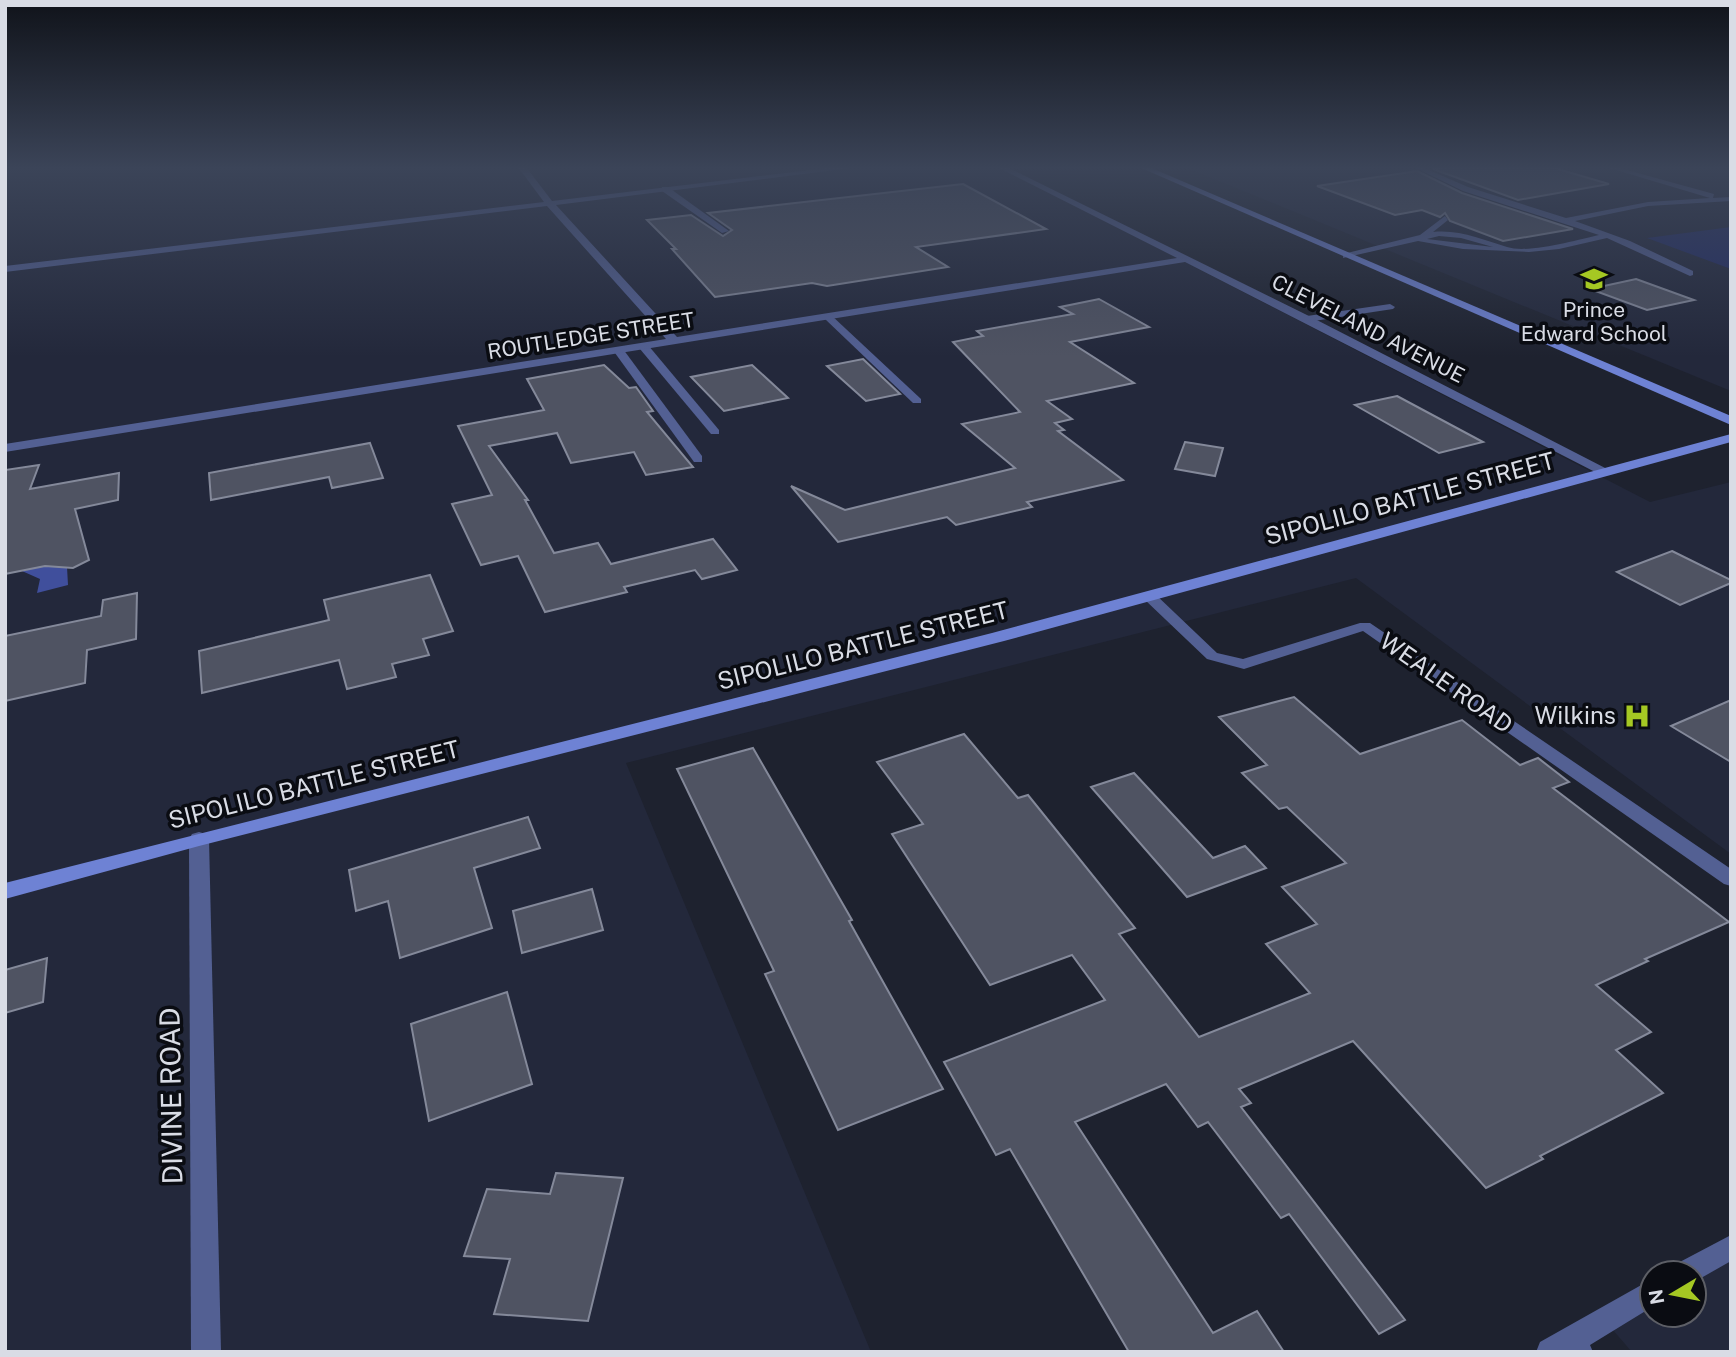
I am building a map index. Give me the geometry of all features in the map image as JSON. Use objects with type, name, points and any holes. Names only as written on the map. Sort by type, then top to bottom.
[{"type":"main road","points":[[1287,230],[1731,421]]},
{"type":"main road","name":"SIPOLILO BATTLE STREET","points":[[5,891],[199,839],[796,689],[1731,438]]},
{"type":"street","points":[[5,269],[324,230]]},
{"type":"street","points":[[574,230],[676,342]]},
{"type":"street","name":"CLEVELAND AVENUE","points":[[1125,230],[1307,319],[1604,471]]},
{"type":"street","name":"ROUTLEDGE STREET","points":[[5,447],[1183,260]]},
{"type":"street","name":"DIVINE ROAD","points":[[199,839],[206,1352]]},
{"type":"lane","points":[[1421,237],[1429,230]]},
{"type":"lane","points":[[1594,230],[1658,254],[1690,272]]},
{"type":"lane","points":[[1346,256],[1421,237],[1545,249],[1607,235]]},
{"type":"lane","points":[[1307,319],[1390,307]]},
{"type":"lane","points":[[828,317],[917,401]]},
{"type":"lane","points":[[644,347],[715,432]]},
{"type":"lane","points":[[619,351],[698,459]]},
{"type":"lane","name":"WEALE ROAD","points":[[1149,596],[1212,656],[1244,664],[1365,626],[1406,658],[1731,879]]},
{"type":"lane","points":[[1708,1260],[1731,1247]]},
{"type":"lane","points":[[1567,1348],[1638,1301]]},
{"type":"shaded area","points":[[5,230],[1124,230],[1650,502],[1731,482],[1731,854],[1356,578],[626,763],[871,1352],[5,1352]]},
{"type":"shaded area","points":[[1339,230],[1731,230],[1731,391]]},
{"type":"shaded area","points":[[1706,230],[1731,230],[1731,269],[1647,238]]},
{"type":"shaded area","points":[[45,566],[67,567],[68,585],[37,593],[40,579],[22,571]]},
{"type":"shaded area","points":[[1731,1242],[1731,1352],[1632,1352],[1599,1314],[1638,1293],[1638,1329],[1708,1329],[1708,1261]]},
{"type":"building","points":[[657,230],[714,230],[723,236],[732,230],[1036,230],[916,247],[948,267],[827,286],[812,283],[715,297]]},
{"type":"building","points":[[1475,230],[1565,230],[1503,241]]},
{"type":"building","points":[[1636,279],[1694,300],[1647,310],[1590,289]]},
{"type":"building","points":[[1099,299],[1149,327],[1070,342],[1134,383],[1047,401],[1072,419],[1055,423],[1064,430],[1058,431],[1123,480],[1027,502],[1032,507],[956,525],[947,517],[838,542],[791,486],[845,510],[1015,468],[962,424],[1020,412],[953,342],[983,336],[977,331],[1073,314],[1060,307]]},
{"type":"building","points":[[863,359],[900,394],[866,401],[827,366]]},
{"type":"building","points":[[604,365],[629,388],[636,387],[653,411],[647,412],[693,467],[646,475],[634,452],[571,463],[557,433],[489,446],[528,500],[525,500],[554,553],[598,543],[611,564],[713,539],[737,570],[702,579],[695,570],[624,587],[627,592],[545,612],[518,556],[481,565],[452,504],[492,495],[458,426],[544,410],[527,379]]},
{"type":"building","points":[[752,365],[788,398],[724,411],[691,377]]},
{"type":"building","points":[[1397,396],[1483,442],[1439,453],[1355,405]]},
{"type":"building","points":[[1185,442],[1223,448],[1215,476],[1175,469]]},
{"type":"building","points":[[370,443],[383,478],[332,488],[329,477],[211,500],[209,473]]},
{"type":"building","points":[[39,465],[30,489],[119,473],[118,500],[75,509],[89,560],[73,568],[45,566],[5,574],[5,470]]},
{"type":"building","points":[[1672,551],[1731,580],[1731,583],[1680,605],[1617,572]]},
{"type":"building","points":[[430,575],[453,631],[423,639],[429,655],[392,664],[396,677],[347,689],[339,660],[202,693],[199,651],[329,620],[324,600]]},
{"type":"building","points":[[137,593],[136,639],[87,650],[85,683],[5,701],[5,636],[101,616],[103,600]]},
{"type":"building","points":[[1294,697],[1360,754],[1462,720],[1520,765],[1538,758],[1569,782],[1553,788],[1729,922],[1645,959],[1648,961],[1596,985],[1651,1032],[1616,1050],[1663,1093],[1540,1156],[1543,1159],[1486,1188],[1353,1041],[1239,1089],[1251,1103],[1241,1107],[1405,1320],[1379,1334],[1289,1214],[1281,1218],[1208,1122],[1198,1127],[1166,1084],[1075,1122],[1213,1333],[1257,1311],[1284,1352],[1129,1352],[1010,1149],[996,1155],[944,1062],[1105,1000],[1072,955],[990,985],[892,834],[923,824],[877,762],[964,734],[1018,798],[1028,795],[1135,928],[1119,934],[1199,1037],[1310,993],[1266,944],[1317,924],[1282,887],[1346,863],[1287,807],[1279,809],[1242,773],[1267,765],[1219,717]]},
{"type":"building","points":[[1731,700],[1731,762],[1671,726]]},
{"type":"building","points":[[753,748],[852,920],[849,921],[943,1089],[838,1130],[765,974],[774,971],[677,769]]},
{"type":"building","points":[[1134,773],[1213,858],[1245,846],[1266,868],[1187,897],[1091,787]]},
{"type":"building","points":[[528,817],[540,848],[474,868],[492,928],[400,958],[388,901],[356,911],[349,870]]},
{"type":"building","points":[[592,889],[603,930],[522,953],[513,911]]},
{"type":"building","points":[[47,958],[43,1002],[5,1013],[5,970]]},
{"type":"building","points":[[507,992],[532,1084],[429,1121],[411,1024]]},
{"type":"building","points":[[556,1173],[623,1178],[588,1321],[494,1314],[510,1259],[464,1256],[487,1189],[550,1194]]},
{"type":"place","name":"Prince Edward School","points":[[1594,279]]},
{"type":"place","name":"Wilkins","points":[[1637,716]]}]
